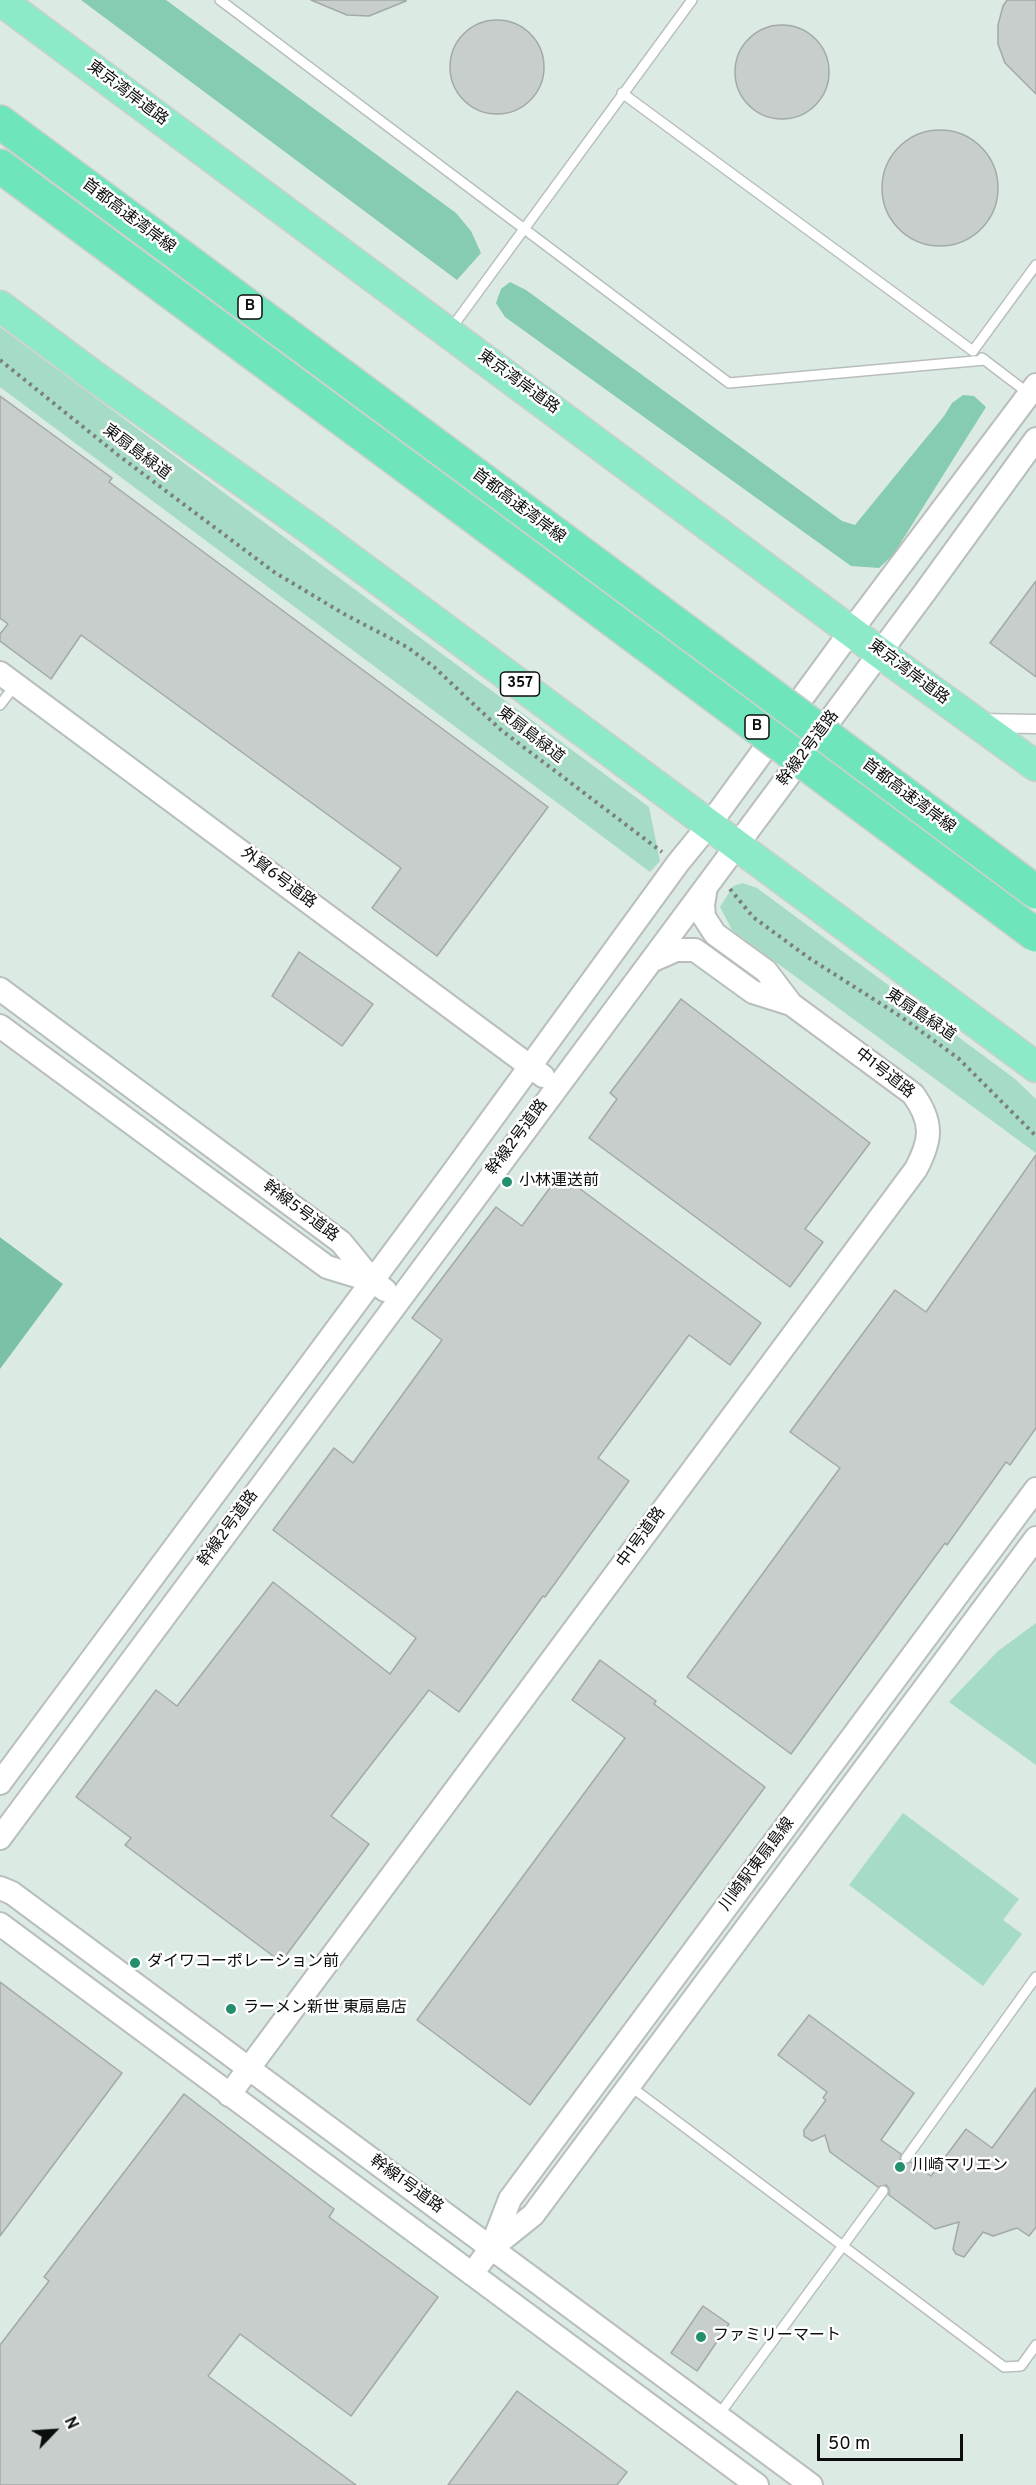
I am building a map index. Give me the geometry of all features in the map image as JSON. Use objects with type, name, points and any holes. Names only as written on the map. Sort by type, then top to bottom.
[{"type":"highway","name":"東京湾岸道路","points":[[0,0],[880,653],[1036,766]]},
{"type":"highway","name":"首都高速湾岸線","points":[[0,122],[1036,892]]},
{"type":"highway","name":"首都高速湾岸線","points":[[0,166],[1036,935]]},
{"type":"highway","name":"357","points":[[0,306],[98,379],[323,539],[1036,1067]]},
{"type":"street","name":"幹線2号道路","points":[[0,1783],[531,1067],[678,863],[709,825],[1033,389]]},
{"type":"street","name":"幹線2号道路","points":[[0,1838],[398,1299],[880,653],[1036,439]]},
{"type":"street","name":"外貿6号道路","points":[[8,678],[557,1086]]},
{"type":"street","points":[[975,723],[1036,724]]},
{"type":"street","name":"中1号道路","points":[[229,2095],[902,1188],[925,1152],[929,1129],[923,1108],[912,1094],[790,1004],[766,971],[715,934],[708,926],[704,917],[703,905],[711,880]]},
{"type":"street","name":"中1号道路","points":[[651,961],[676,950],[695,950],[753,992],[790,1004]]},
{"type":"street","name":"幹線5号道路","points":[[0,989],[341,1242],[373,1281]]},
{"type":"street","name":"幹線5号道路","points":[[0,1026],[327,1267],[373,1281]]},
{"type":"street","points":[[373,1281],[398,1299]]},
{"type":"street","name":"川崎駅東扇島線","points":[[472,2274],[491,2248],[510,2199],[1036,1489]]},
{"type":"street","name":"川崎駅東扇島線","points":[[491,2248],[533,2215],[1036,1538]]},
{"type":"street","name":"幹線1号道路","points":[[0,1888],[12,1893],[811,2485]]},
{"type":"street","name":"幹線1号道路","points":[[0,1924],[757,2485]]},
{"type":"lane","points":[[220,0],[525,227],[729,383],[985,360]]},
{"type":"lane","points":[[448,332],[692,0]]},
{"type":"lane","points":[[622,93],[985,360],[1033,389]]},
{"type":"lane","points":[[973,351],[1036,265]]},
{"type":"lane","points":[[0,705],[8,678]]},
{"type":"lane","points":[[906,2158],[1036,1977]]},
{"type":"lane","points":[[628,2085],[1004,2367],[1021,2366],[1036,2345]]},
{"type":"lane","points":[[718,2416],[883,2191]]},
{"type":"path","name":"東扇島緑道","points":[[0,360],[118,455],[274,572],[344,614],[407,647],[434,667],[501,730],[678,863]]},
{"type":"path","name":"東扇島緑道","points":[[711,880],[753,917],[809,958],[900,1016],[958,1058],[1036,1136]]},
{"type":"shaded area","points":[[0,0],[1036,0],[1036,2485],[0,2485],[0,1369],[63,1284],[0,1236]]},
{"type":"shaded area","points":[[81,0],[166,0],[456,213],[471,231],[481,253],[457,280]]},
{"type":"shaded area","points":[[510,282],[526,290],[842,521],[855,525],[944,416],[952,403],[963,395],[974,396],[986,407],[893,555],[879,568],[851,566],[505,317],[496,303],[501,289]]},
{"type":"shaded area","points":[[0,327],[649,807],[660,861],[650,872],[0,387]]},
{"type":"shaded area","points":[[743,883],[757,888],[1015,1079],[1036,1099],[1036,1153],[732,930],[720,907],[733,886]]},
{"type":"shaded area","points":[[0,1237],[63,1284],[0,1369]]},
{"type":"shaded area","points":[[1036,1623],[1036,1765],[949,1702],[998,1651]]},
{"type":"shaded area","points":[[903,1813],[1019,1899],[1003,1920],[1022,1934],[983,1986],[849,1885]]},
{"type":"building","points":[[311,0],[406,1],[369,16],[347,15]]},
{"type":"building","points":[[1007,0],[1036,0],[1036,94],[1005,63],[998,44],[998,25]]},
{"type":"building","points":[[497,20],[515,24],[530,34],[540,49],[544,67],[540,85],[530,100],[515,110],[497,114],[479,110],[464,100],[454,85],[450,67],[454,49],[464,34],[479,24]]},
{"type":"building","points":[[782,25],[800,29],[815,39],[825,54],[829,72],[825,90],[815,105],[800,115],[782,119],[764,115],[749,105],[739,90],[735,72],[739,54],[749,39],[764,29]]},
{"type":"building","points":[[940,130],[962,134],[981,147],[994,166],[998,188],[994,210],[981,229],[962,242],[940,246],[918,242],[899,229],[886,210],[882,188],[886,166],[899,147],[918,134]]},
{"type":"building","points":[[0,396],[112,478],[109,482],[548,807],[437,956],[372,908],[401,868],[81,635],[51,679],[0,641],[0,634],[8,624],[0,618]]},
{"type":"building","points":[[1036,581],[1036,677],[990,643]]},
{"type":"building","points":[[299,952],[373,1004],[342,1046],[272,996]]},
{"type":"building","points":[[681,999],[870,1143],[805,1229],[823,1242],[790,1287],[589,1138],[617,1099],[610,1093]]},
{"type":"building","points":[[1036,1155],[1036,1428],[1010,1465],[1006,1462],[947,1545],[945,1543],[791,1754],[687,1677],[840,1468],[790,1432],[895,1290],[926,1312]]},
{"type":"building","points":[[560,1174],[761,1323],[730,1365],[689,1335],[598,1458],[629,1481],[545,1597],[543,1596],[459,1712],[429,1690],[331,1816],[369,1844],[281,1962],[125,1845],[131,1838],[76,1797],[156,1690],[177,1706],[273,1582],[390,1674],[416,1638],[273,1530],[334,1448],[353,1463],[442,1340],[412,1318],[496,1207],[522,1226]]},
{"type":"building","points":[[600,1660],[656,1701],[654,1704],[765,1787],[530,2105],[417,2020],[625,1738],[572,1700]]},
{"type":"building","points":[[0,1982],[122,2073],[0,2236]]},
{"type":"building","points":[[809,2015],[914,2093],[881,2140],[901,2154],[900,2160],[903,2164],[911,2162],[931,2176],[966,2129],[992,2148],[1036,2088],[1036,2227],[1029,2236],[1017,2228],[993,2236],[983,2232],[964,2257],[956,2254],[953,2249],[959,2222],[935,2229],[889,2195],[886,2185],[878,2187],[830,2152],[825,2135],[812,2141],[804,2136],[804,2130],[826,2100],[823,2098],[827,2092],[778,2055]]},
{"type":"building","points":[[184,2094],[334,2209],[329,2217],[438,2297],[351,2416],[240,2334],[208,2376],[356,2485],[0,2485],[0,2345],[49,2281],[44,2277]]},
{"type":"building","points":[[703,2306],[729,2324],[697,2371],[671,2353]]},
{"type":"building","points":[[517,2391],[627,2472],[617,2485],[448,2485]]},
{"type":"place","name":"小林運送前","points":[[507,1182]]},
{"type":"place","name":"ダイワコーポレーション前","points":[[135,1963]]},
{"type":"place","name":"ラーメン新世 東扇島店","points":[[231,2009]]},
{"type":"place","name":"川崎マリエン","points":[[900,2167]]},
{"type":"place","name":"ファミリーマート","points":[[701,2337]]}]
